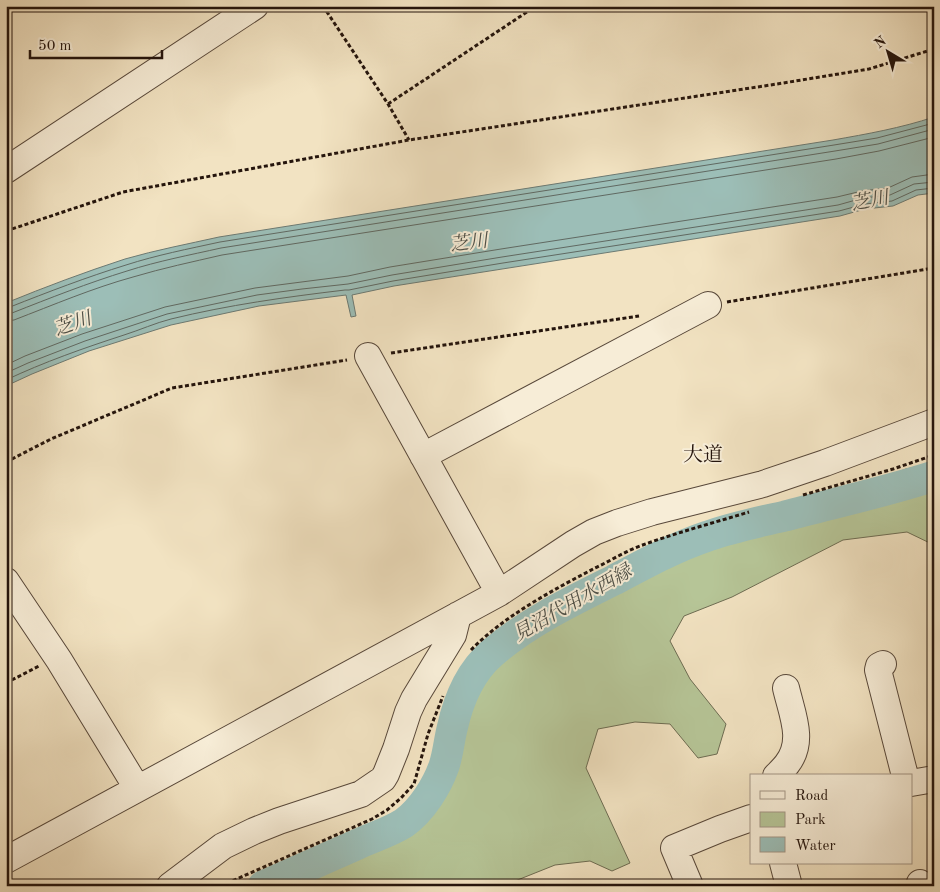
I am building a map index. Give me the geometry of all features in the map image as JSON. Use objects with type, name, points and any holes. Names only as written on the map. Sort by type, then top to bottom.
[{"type":"street","points":[[6,170],[255,6]]},
{"type":"street","points":[[423,456],[708,305]]},
{"type":"street","points":[[368,356],[499,593]]},
{"type":"street","points":[[6,860],[499,593],[594,532],[652,512],[764,484],[934,422]]},
{"type":"street","points":[[6,581],[57,658],[138,788]]},
{"type":"street","points":[[170,886],[223,846],[279,821],[361,794],[383,779],[396,749],[408,712],[453,635],[458,615]]},
{"type":"street","points":[[883,664],[879,666],[878,670],[904,774]]},
{"type":"street","points":[[778,774],[788,763],[796,744],[797,735],[786,688]]},
{"type":"street","points":[[912,783],[934,779]]},
{"type":"street","points":[[690,886],[674,848],[750,818]]},
{"type":"street","points":[[783,864],[789,886]]},
{"type":"path","points":[[323,6],[388,104],[409,140]]},
{"type":"path","points":[[388,104],[536,6]]},
{"type":"path","points":[[6,231],[123,192],[409,140],[869,68],[934,49]]},
{"type":"path","points":[[708,305],[934,268]]},
{"type":"path","points":[[6,462],[51,439],[172,388],[368,356],[640,316]]},
{"type":"path","points":[[796,497],[934,455]]},
{"type":"path","points":[[470,650],[482,638],[513,616],[577,577],[638,546],[751,511]]},
{"type":"path","points":[[6,683],[57,658]]},
{"type":"path","points":[[221,886],[372,819],[387,810],[401,798],[414,784],[428,734],[444,694]]},
{"type":"green space","points":[[934,463],[934,545],[907,532],[843,540],[732,597],[684,616],[670,641],[690,679],[726,724],[717,754],[698,758],[670,724],[635,722],[598,729],[586,768],[630,863],[612,871],[590,861],[555,865],[510,883],[511,886],[277,886],[299,880],[405,822],[458,745],[479,682],[507,655],[537,632],[612,589],[677,555],[906,469]]},
{"type":"water","name":"芝川","points":[[934,117],[934,193],[918,195],[893,206],[394,286],[352,295],[356,316],[351,317],[346,295],[259,306],[171,325],[89,351],[6,386],[6,303],[125,259],[219,237],[833,140],[897,128]]},
{"type":"waterway","name":"見沼代用水西縁","points":[[263,886],[393,829],[411,818],[428,797],[441,774],[461,698],[471,678],[492,653],[520,631],[566,604],[696,540],[736,527],[785,516],[934,476]]},
{"type":"district","name":"大道","points":[[703,456]]}]
